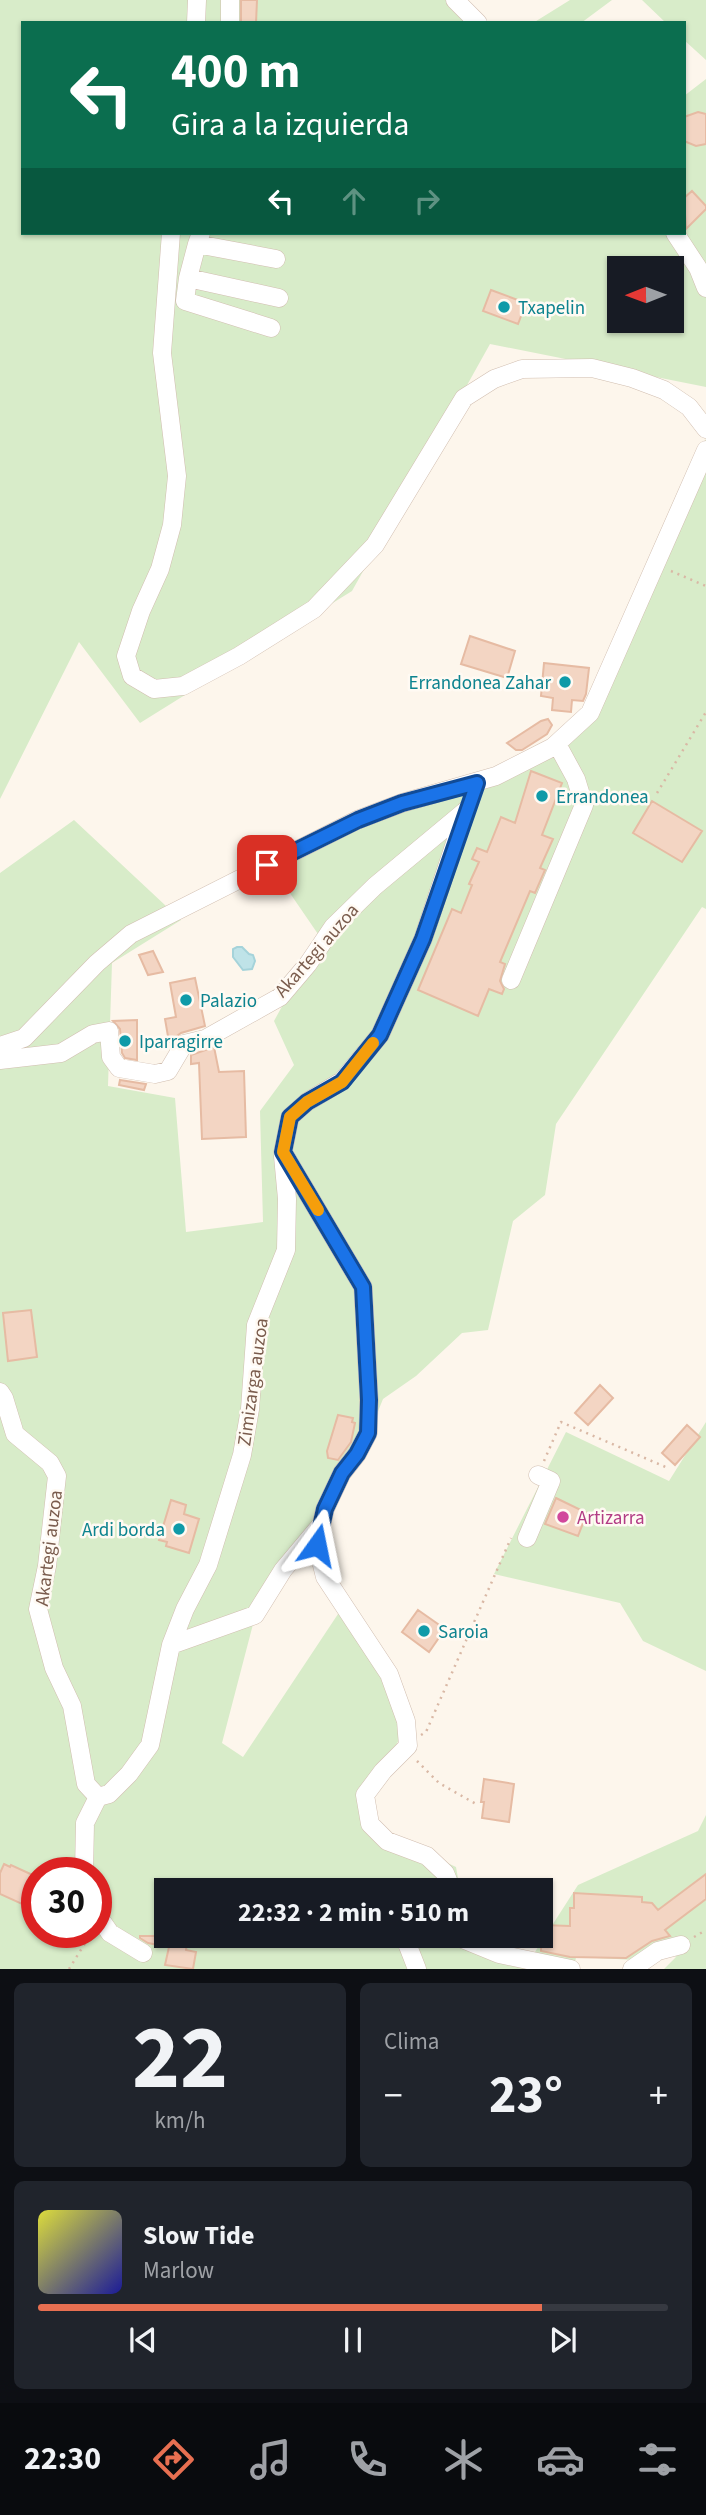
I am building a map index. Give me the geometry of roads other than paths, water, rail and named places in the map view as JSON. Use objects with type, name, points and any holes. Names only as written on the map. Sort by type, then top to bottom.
[{"type":"street","points":[[196,21],[197,0]]},
{"type":"street","points":[[230,0],[230,21]]},
{"type":"street","points":[[455,0],[476,21]]},
{"type":"street","points":[[171,235],[162,353],[177,476],[172,525],[160,569],[125,656],[132,676],[154,689],[183,686],[239,656],[314,609],[375,545],[464,398],[494,379],[522,369],[592,368],[632,378],[664,390],[689,407],[706,429]]},
{"type":"street","points":[[676,235],[698,268],[706,288]]},
{"type":"street","points":[[271,328],[185,301],[188,278],[199,239],[276,259]]},
{"type":"street","points":[[188,278],[279,298]]},
{"type":"street","points":[[0,1046],[24,1038],[97,963],[131,934],[358,820],[402,803],[496,776],[557,744],[590,713],[706,450]]},
{"type":"street","points":[[511,980],[584,805],[576,779],[557,744]]},
{"type":"street","name":"Akartegi auzoa","points":[[0,1060],[61,1053],[93,1034],[109,1031],[111,1057],[119,1068],[155,1074],[168,1071],[184,1044],[205,1039],[280,997],[308,964],[333,927],[375,886],[466,810],[477,783]]},
{"type":"street","name":"Zimizarga auzoa","points":[[98,1797],[109,1794],[129,1774],[150,1745],[171,1645],[185,1609],[208,1565],[242,1455],[250,1409],[256,1325],[286,1250],[283,1152],[290,1117],[307,1102],[342,1082],[380,1035],[423,939],[466,810]]},
{"type":"street","points":[[283,1152],[363,1287],[369,1400],[368,1433],[357,1454],[342,1473],[325,1509],[317,1545],[325,1577],[389,1674],[406,1721],[408,1746],[383,1771],[365,1795],[370,1824],[387,1841],[426,1856],[447,1878]]},
{"type":"street","name":"Akartegi auzoa","points":[[0,1392],[15,1434],[50,1463],[57,1476],[47,1566],[38,1609],[54,1668],[72,1706],[86,1784],[98,1797]]},
{"type":"street","points":[[519,1537],[551,1481],[538,1475]]},
{"type":"street","points":[[171,1645],[255,1615],[283,1570],[323,1522]]},
{"type":"street","points":[[84,1857],[85,1823],[98,1797]]},
{"type":"street","points":[[112,1934],[143,1953]]},
{"type":"street","points":[[632,1969],[657,1951],[681,1945]]},
{"type":"street","points":[[409,1948],[417,1969]]},
{"type":"street","points":[[484,1948],[499,1954],[571,1969]]},
{"type":"water","points":[[242,947],[253,955],[255,961],[252,969],[243,970],[233,957],[233,949]]},
{"type":"place","name":"Txapelin","points":[[504,307]]},
{"type":"place","name":"Errandonea Zahar","points":[[565,682]]},
{"type":"place","name":"Errandonea","points":[[542,796]]},
{"type":"place","name":"Palazio","points":[[186,1000]]},
{"type":"place","name":"Iparragirre","points":[[125,1041]]},
{"type":"place","name":"Artizarra","points":[[563,1517]]},
{"type":"place","name":"Ardi borda","points":[[179,1529]]},
{"type":"place","name":"Saroia","points":[[424,1631]]}]
